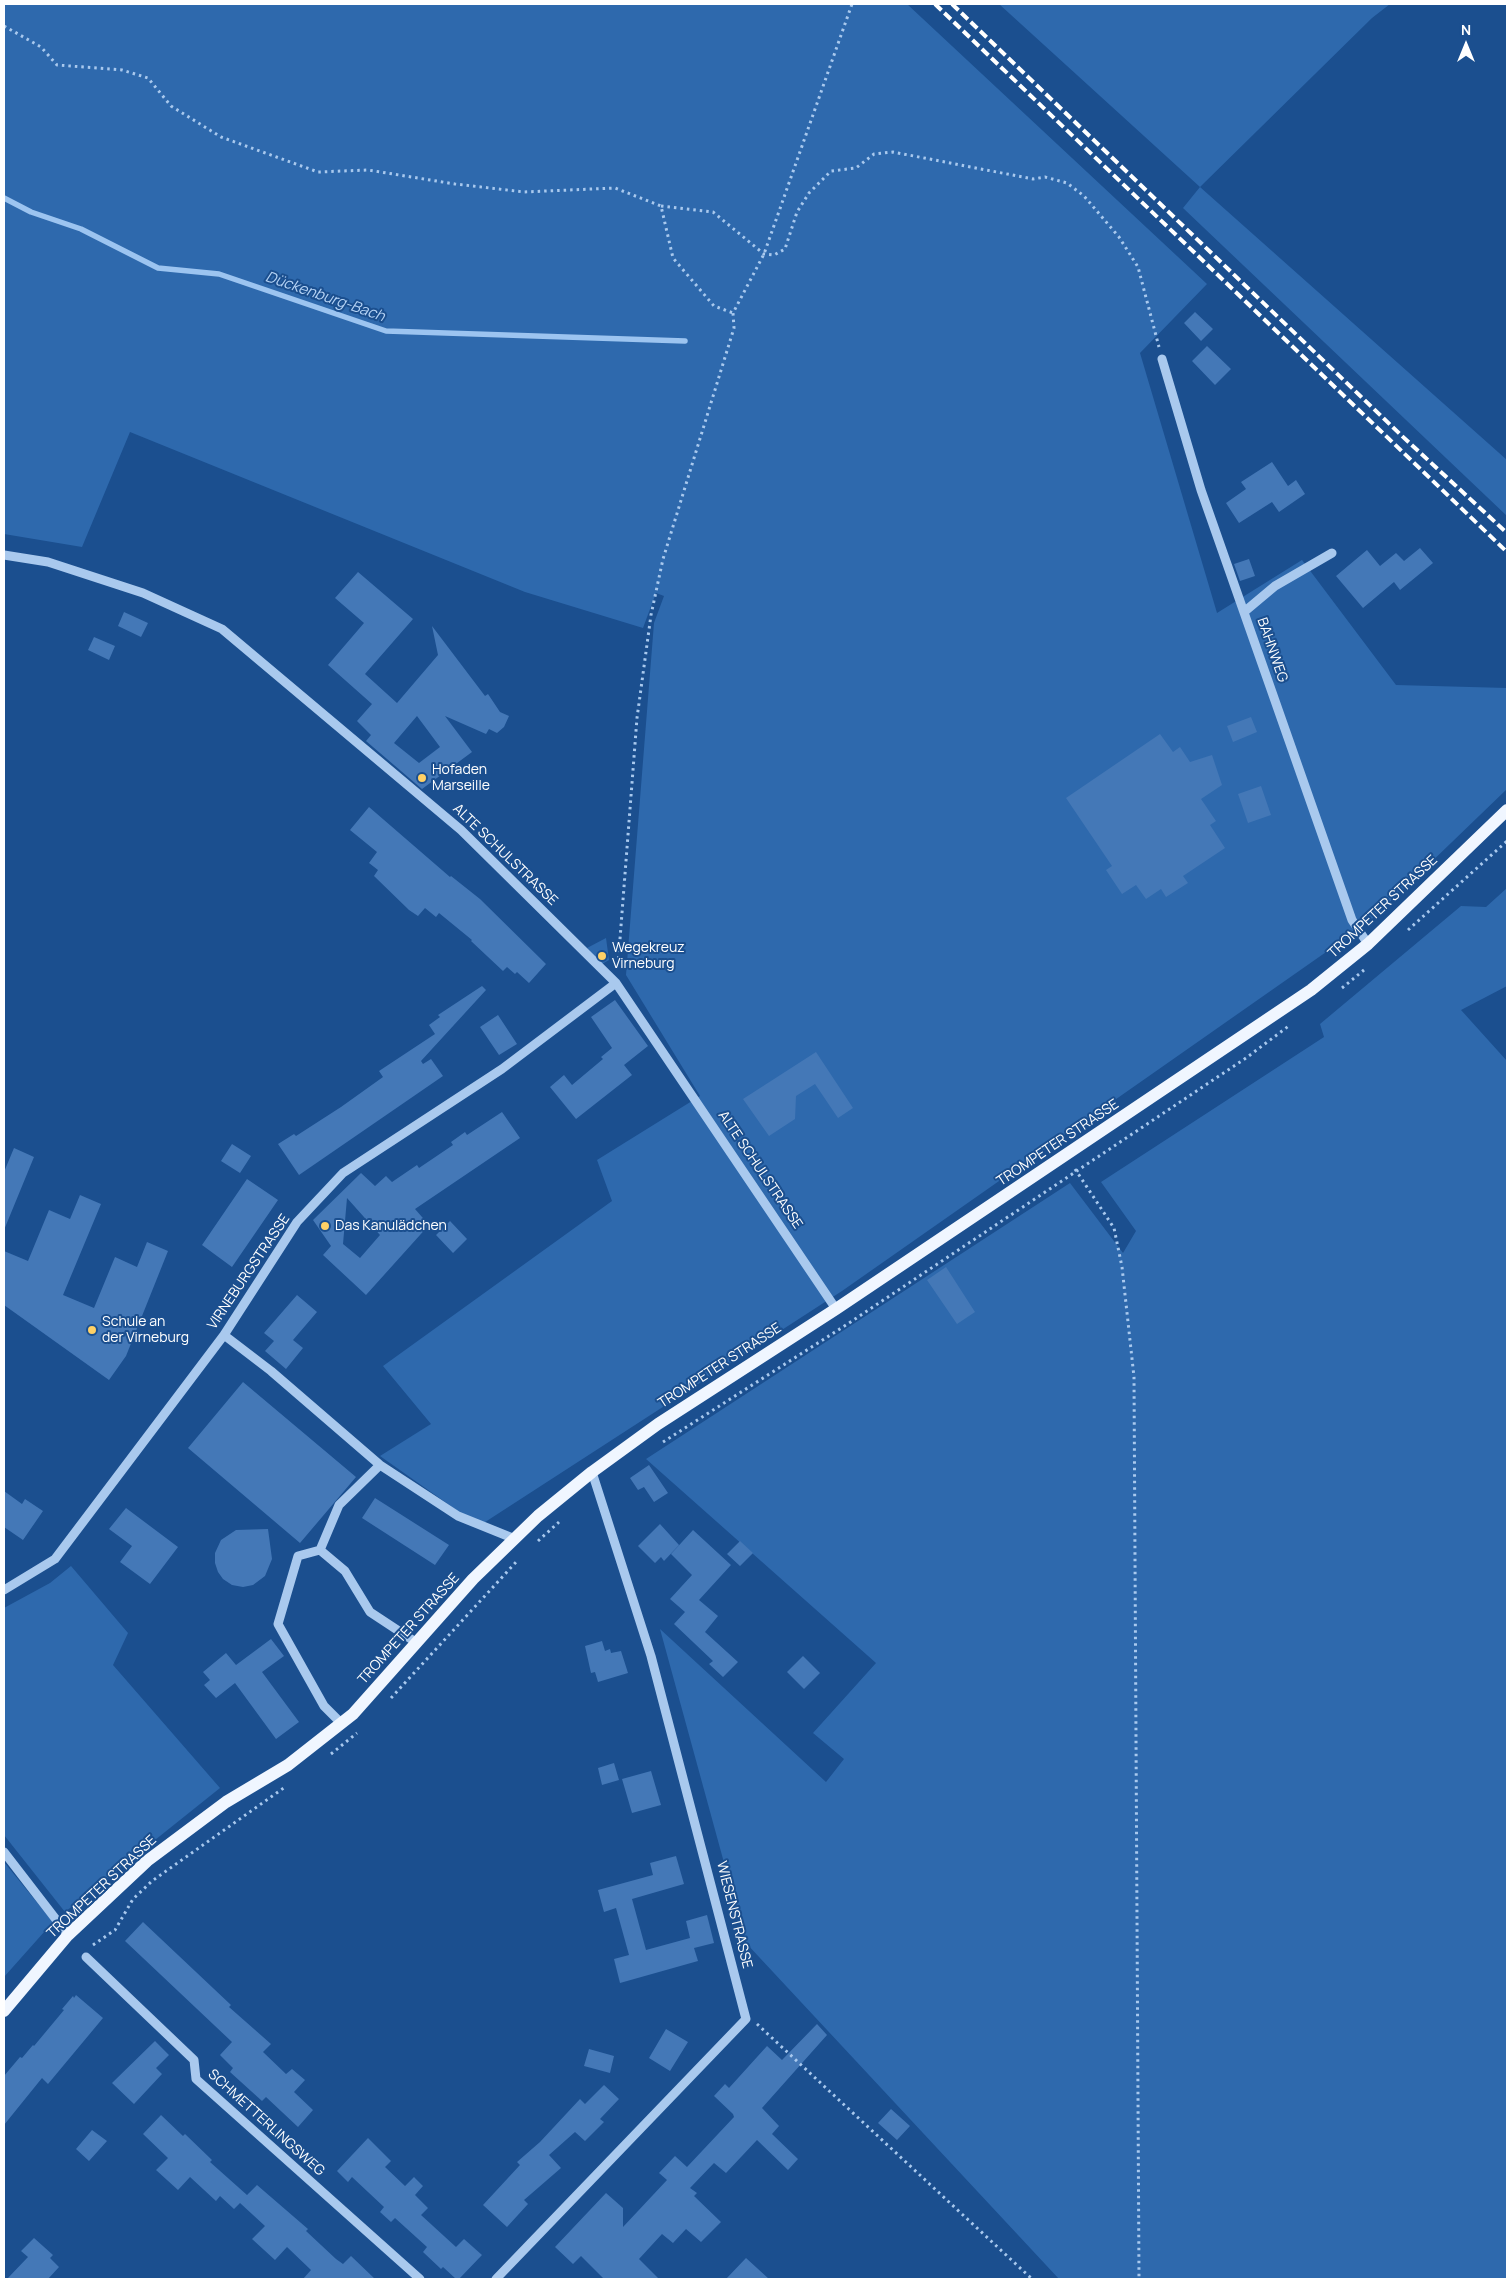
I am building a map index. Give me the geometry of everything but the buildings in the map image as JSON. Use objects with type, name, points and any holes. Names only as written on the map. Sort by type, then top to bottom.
[{"type":"main road","name":"TROMPETER STRASSE","points":[[4,2011],[68,1935],[147,1861],[226,1802],[288,1765],[353,1714],[473,1579],[538,1516],[592,1472],[658,1424],[836,1309],[1311,990],[1368,944],[1507,810]]},
{"type":"street","name":"BAHNWEG","points":[[1162,360],[1201,490],[1352,920],[1368,944]]},
{"type":"street","points":[[1244,612],[1275,586],[1332,553]]},
{"type":"street","name":"ALTE SCHULSTRASSE","points":[[4,555],[48,562],[143,593],[222,629],[461,830],[616,983],[836,1309]]},
{"type":"street","name":"VIRNEBURGSTRASSE","points":[[4,1590],[55,1559],[224,1335],[297,1222],[343,1173],[502,1069],[616,983]]},
{"type":"street","points":[[224,1335],[271,1371],[380,1465],[458,1516],[514,1539]]},
{"type":"street","points":[[320,1550],[339,1505],[380,1465]]},
{"type":"street","name":"WIESENSTRASSE","points":[[592,1472],[651,1656],[746,2018]]},
{"type":"street","points":[[320,1550],[345,1571],[370,1612],[417,1643]]},
{"type":"street","points":[[320,1550],[298,1556],[278,1624],[324,1706],[341,1723]]},
{"type":"street","points":[[4,1852],[68,1935]]},
{"type":"street","name":"SCHMETTERLINGSWEG","points":[[86,1957],[194,2060],[196,2079],[420,2279]]},
{"type":"street","points":[[496,2279],[746,2018]]},
{"type":"path","points":[[616,983],[637,718],[651,615],[663,558],[734,328],[733,313],[764,254],[852,4]]},
{"type":"path","points":[[4,26],[41,47],[57,64],[122,70],[148,78],[171,106],[221,136],[318,172],[368,170],[524,192],[615,188],[661,206],[713,212],[764,254],[774,255],[785,249],[797,212],[809,192],[831,171],[856,168],[874,154],[893,152],[1033,180],[1045,178],[1067,183],[1084,196],[1119,237],[1138,267],[1162,360]]},
{"type":"path","points":[[661,206],[673,258],[714,306],[733,313]]},
{"type":"path","points":[[660,1444],[846,1324],[1076,1171],[1114,1228],[1122,1267],[1134,1377],[1139,2279]]},
{"type":"path","points":[[533,1546],[562,1519]]},
{"type":"path","points":[[390,1700],[519,1559]]},
{"type":"path","points":[[329,1755],[351,1739],[364,1726]]},
{"type":"path","points":[[90,1947],[115,1930],[133,1899],[152,1881],[292,1782]]},
{"type":"path","points":[[746,2018],[756,2022],[1032,2279]]},
{"type":"shaded area","points":[[4,4],[907,4],[1207,284],[1140,353],[1217,613],[1302,560],[1396,685],[1507,688],[1507,789],[1369,922],[842,1291],[479,1526],[380,1456],[431,1424],[383,1366],[612,1201],[597,1160],[700,1096],[626,975],[654,623],[664,596],[656,593],[643,628],[525,592],[130,432],[82,547],[4,534]]},
{"type":"shaded area","points":[[999,4],[1390,4],[1372,18],[1200,187]]},
{"type":"shaded area","points":[[1200,187],[1507,460],[1507,516],[1183,208]]},
{"type":"shaded area","points":[[1507,888],[1507,986],[1461,1010],[1507,1061],[1507,2279],[1059,2279],[746,1943],[660,1629],[826,1782],[844,1759],[813,1733],[876,1663],[646,1459],[1070,1183],[1123,1253],[1136,1231],[1101,1182],[1324,1037],[1320,1024],[1461,906],[1486,907]]},
{"type":"shaded area","points":[[606,938],[609,960],[602,964],[587,948]]},
{"type":"shaded area","points":[[71,1566],[128,1633],[113,1665],[220,1788],[65,1912],[4,1835],[4,1608],[50,1583]]},
{"type":"shaded area","points":[[4,1862],[53,1922],[4,1977]]},
{"type":"waterway","name":"Dückenburg-Bach","points":[[4,198],[31,212],[81,229],[158,268],[219,274],[386,331],[685,341]]},
{"type":"railway","points":[[935,4],[1507,552]]},
{"type":"railway","points":[[952,4],[1402,436],[1507,533]]},
{"type":"place","name":"Hofaden Marseille","points":[[422,778]]},
{"type":"place","name":"Wegekreuz Virneburg","points":[[602,956]]},
{"type":"place","name":"Das Kanulädchen","points":[[325,1226]]},
{"type":"place","name":"Schule an der Virneburg","points":[[92,1330]]}]
